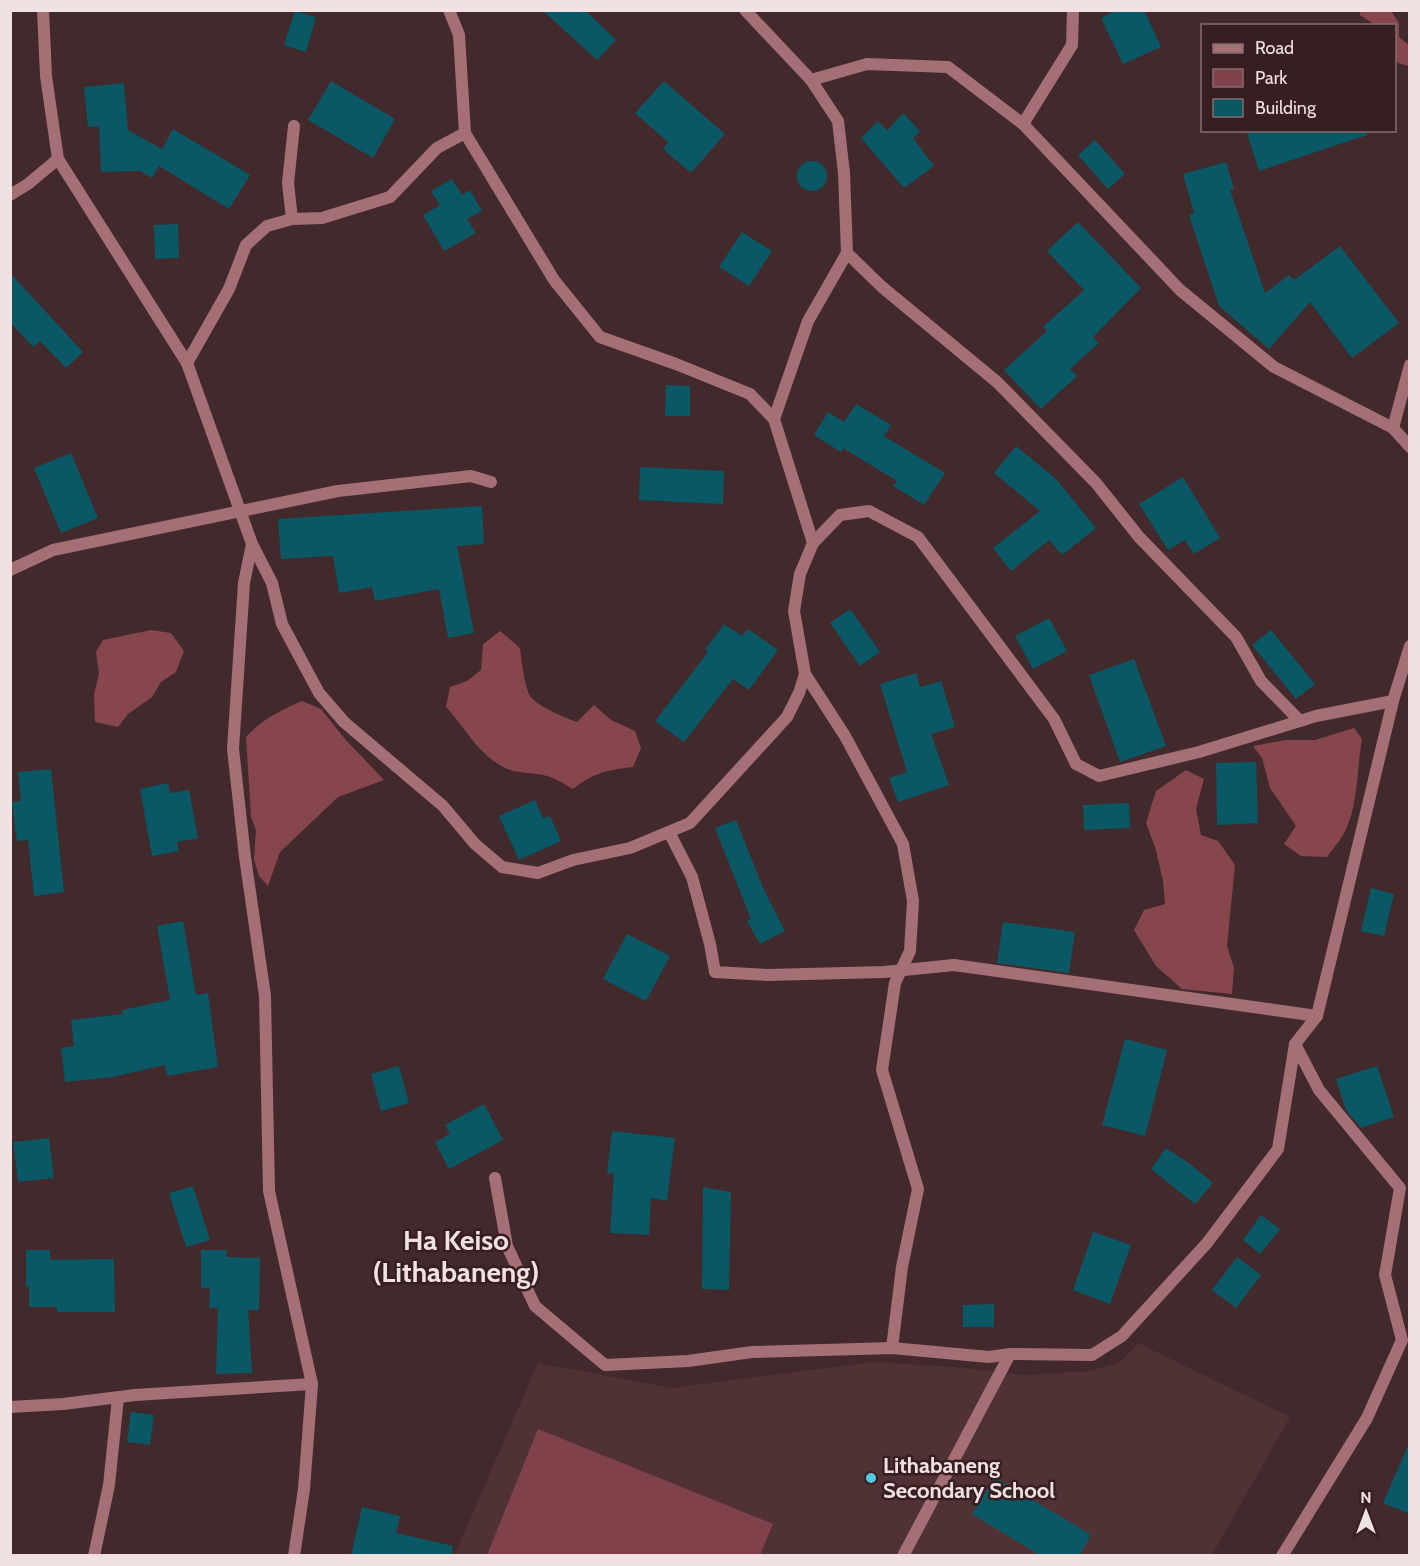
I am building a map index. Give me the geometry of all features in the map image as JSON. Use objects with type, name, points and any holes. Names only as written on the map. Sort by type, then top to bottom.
[{"type":"street","points":[[43,10],[46,76],[58,159],[187,363],[252,544],[272,584],[282,624],[319,693],[344,722],[443,806],[475,844],[502,867],[538,873],[573,860],[630,848],[690,823],[787,717],[799,693],[805,674]]},
{"type":"street","points":[[449,10],[459,35],[465,133],[554,280],[600,337],[750,394],[774,419],[813,543]]},
{"type":"street","points":[[745,10],[811,80],[838,121],[844,173],[847,253],[808,321],[774,419]]},
{"type":"street","points":[[1023,124],[1072,45],[1073,10]]},
{"type":"street","points":[[811,80],[867,64],[948,67],[1023,124],[1180,290],[1274,367],[1393,428],[1410,447]]},
{"type":"street","points":[[292,219],[288,183],[294,126]]},
{"type":"street","points":[[187,363],[229,289],[246,245],[267,226],[292,219],[322,218],[390,197],[437,148],[465,133]]},
{"type":"street","points":[[10,195],[28,184],[58,159]]},
{"type":"street","points":[[847,253],[882,287],[997,382],[1096,483],[1139,537],[1236,637],[1261,681],[1300,721]]},
{"type":"street","points":[[1393,428],[1410,365]]},
{"type":"street","points":[[10,570],[53,550],[338,490],[471,476],[491,482]]},
{"type":"street","points":[[892,1348],[902,1267],[918,1189],[882,1070],[895,983],[910,951],[913,901],[903,844],[845,736],[805,674],[794,611],[800,574],[813,543],[840,515],[869,511],[918,537],[1054,719],[1076,764],[1100,776],[1199,752],[1316,716],[1393,701]]},
{"type":"street","points":[[252,544],[244,584],[233,749],[245,857],[265,996],[269,1191],[312,1384],[304,1489],[294,1556]]},
{"type":"street","points":[[495,1178],[507,1246],[535,1306],[605,1365],[688,1361],[752,1352],[892,1348],[989,1357],[1010,1354],[1092,1355],[1122,1336],[1207,1243],[1278,1149],[1295,1044],[1317,1016],[1393,701],[1410,646]]},
{"type":"street","points":[[669,832],[692,877],[715,972],[767,975],[900,971],[954,965],[1317,1016]]},
{"type":"street","points":[[1282,1556],[1367,1418],[1402,1340],[1385,1275],[1400,1188],[1319,1090],[1295,1044]]},
{"type":"street","points":[[903,1556],[1010,1354]]},
{"type":"street","points":[[10,1407],[312,1384]]},
{"type":"street","points":[[94,1556],[109,1485],[118,1398]]},
{"type":"shaded area","points":[[1360,11],[1391,11],[1399,23],[1399,37],[1409,45],[1409,66],[1396,61],[1396,24],[1374,24],[1360,15]]},
{"type":"shaded area","points":[[151,630],[171,633],[184,651],[176,672],[161,682],[152,697],[128,714],[118,727],[95,722],[94,694],[99,674],[96,652],[103,640]]},
{"type":"shaded area","points":[[500,631],[520,648],[528,692],[539,704],[577,722],[594,705],[611,720],[635,731],[641,748],[633,767],[601,773],[573,789],[550,777],[505,768],[480,748],[446,707],[450,687],[467,681],[481,670],[483,644]]},
{"type":"shaded area","points":[[302,701],[321,709],[345,739],[384,780],[338,797],[280,852],[268,886],[259,876],[254,860],[256,830],[251,817],[246,737],[265,720]]},
{"type":"shaded area","points":[[1354,728],[1362,739],[1355,797],[1346,829],[1327,857],[1301,856],[1284,844],[1296,826],[1270,788],[1262,758],[1253,746],[1286,740],[1315,740]]},
{"type":"shaded area","points":[[1186,770],[1204,779],[1196,809],[1201,835],[1218,841],[1235,865],[1227,946],[1234,968],[1232,994],[1182,989],[1156,966],[1134,930],[1144,910],[1165,904],[1163,881],[1156,850],[1146,823],[1156,791]]},
{"type":"shaded area","name":"Lithabaneng Secondary School","points":[[1138,1343],[1290,1417],[1212,1555],[454,1556],[538,1363],[672,1388],[872,1362],[953,1367],[1024,1375],[1091,1371],[1120,1362]]},
{"type":"green space","points":[[538,1429],[773,1524],[760,1555],[487,1555]]},
{"type":"building","points":[[542,10],[585,10],[616,40],[597,60]]},
{"type":"building","points":[[1117,10],[1144,10],[1161,47],[1123,64],[1101,18]]},
{"type":"building","points":[[295,11],[316,17],[306,52],[284,45]]},
{"type":"building","points":[[331,81],[395,119],[373,158],[308,120]]},
{"type":"building","points":[[664,81],[725,134],[691,173],[663,149],[668,142],[635,113]]},
{"type":"building","points":[[124,83],[128,130],[162,149],[173,129],[250,175],[229,209],[159,166],[152,178],[140,171],[101,172],[99,126],[88,127],[84,87]]},
{"type":"building","points":[[903,113],[920,131],[913,138],[934,166],[904,188],[861,138],[878,121],[887,131]]},
{"type":"building","points":[[1247,132],[1367,132],[1367,135],[1259,171]]},
{"type":"building","points":[[1095,140],[1125,174],[1108,189],[1078,155]]},
{"type":"building","points":[[812,161],[823,165],[827,176],[823,187],[812,191],[801,187],[797,176],[801,165]]},
{"type":"building","points":[[1226,162],[1234,189],[1230,190],[1265,293],[1289,275],[1294,280],[1340,246],[1399,323],[1352,358],[1310,302],[1269,349],[1219,306],[1189,215],[1194,213],[1183,174]]},
{"type":"building","points":[[452,179],[462,195],[470,190],[482,211],[467,219],[476,233],[444,251],[423,215],[440,205],[431,191]]},
{"type":"building","points":[[1078,222],[1141,288],[1093,337],[1099,343],[1070,369],[1077,376],[1041,409],[1004,370],[1047,331],[1043,327],[1084,290],[1047,251]]},
{"type":"building","points":[[178,224],[179,258],[155,259],[154,225]]},
{"type":"building","points":[[742,232],[772,251],[749,286],[719,267]]},
{"type":"building","points":[[10,273],[83,352],[66,368],[40,341],[33,347],[10,322]]},
{"type":"building","points":[[666,385],[690,386],[690,416],[665,416]]},
{"type":"building","points":[[856,404],[891,425],[884,436],[945,473],[924,505],[893,486],[897,481],[843,448],[841,452],[814,435],[828,412],[844,422]]},
{"type":"building","points":[[1016,446],[1056,479],[1096,528],[1062,555],[1049,540],[1011,571],[993,548],[1040,511],[994,473]]},
{"type":"building","points":[[71,453],[98,518],[61,533],[34,468]]},
{"type":"building","points":[[640,467],[724,471],[723,504],[639,500]]},
{"type":"building","points":[[1183,477],[1220,538],[1194,554],[1185,540],[1168,550],[1139,504]]},
{"type":"building","points":[[482,506],[484,544],[457,546],[474,633],[448,638],[439,589],[375,601],[372,587],[339,593],[333,556],[281,559],[278,519]]},
{"type":"building","points":[[850,609],[880,652],[860,666],[830,623]]},
{"type":"building","points":[[1049,618],[1067,651],[1033,669],[1015,636]]},
{"type":"building","points":[[724,624],[742,636],[748,629],[778,650],[749,690],[733,679],[684,742],[655,721],[708,652],[705,650]]},
{"type":"building","points":[[1271,630],[1315,684],[1296,699],[1252,645]]},
{"type":"building","points":[[1134,659],[1166,746],[1120,762],[1089,675]]},
{"type":"building","points":[[916,673],[920,687],[941,681],[955,727],[931,734],[949,785],[898,802],[889,778],[907,772],[880,684]]},
{"type":"building","points":[[1256,762],[1258,823],[1217,825],[1216,763]]},
{"type":"building","points":[[51,769],[64,892],[34,896],[28,840],[17,841],[12,802],[21,801],[18,772]]},
{"type":"building","points":[[168,783],[170,793],[189,790],[198,838],[177,842],[179,851],[152,856],[140,789]]},
{"type":"building","points":[[535,800],[543,818],[550,816],[561,841],[519,860],[499,816]]},
{"type":"building","points":[[1129,803],[1130,828],[1084,830],[1083,805]]},
{"type":"building","points":[[736,820],[764,890],[785,931],[760,944],[747,921],[751,919],[715,828]]},
{"type":"building","points":[[1371,888],[1394,894],[1384,936],[1361,931]]},
{"type":"building","points":[[183,921],[196,995],[208,993],[218,1067],[167,1076],[165,1065],[113,1077],[65,1082],[61,1048],[74,1046],[71,1020],[123,1014],[122,1010],[170,1000],[157,926]]},
{"type":"building","points":[[1003,922],[1075,932],[1069,973],[997,963]]},
{"type":"building","points":[[627,934],[670,956],[646,1001],[603,979]]},
{"type":"building","points":[[1125,1039],[1167,1050],[1145,1136],[1102,1125]]},
{"type":"building","points":[[399,1066],[409,1103],[381,1111],[371,1074]]},
{"type":"building","points":[[1377,1066],[1394,1117],[1361,1128],[1346,1110],[1336,1079]]},
{"type":"building","points":[[484,1104],[503,1140],[449,1169],[435,1142],[450,1134],[445,1125]]},
{"type":"building","points":[[612,1131],[675,1138],[667,1201],[651,1198],[649,1235],[610,1233],[614,1174],[607,1173]]},
{"type":"building","points":[[49,1138],[54,1178],[18,1182],[13,1142]]},
{"type":"building","points":[[1166,1148],[1213,1183],[1195,1204],[1151,1169]]},
{"type":"building","points":[[193,1186],[210,1240],[186,1247],[169,1193]]},
{"type":"building","points":[[703,1187],[731,1192],[729,1290],[702,1289]]},
{"type":"building","points":[[1261,1215],[1280,1229],[1260,1254],[1243,1240]]},
{"type":"building","points":[[1093,1232],[1131,1245],[1110,1304],[1073,1290]]},
{"type":"building","points":[[26,1250],[50,1250],[50,1260],[114,1259],[115,1312],[57,1312],[57,1307],[29,1307],[29,1287],[26,1287]]},
{"type":"building","points":[[201,1250],[227,1250],[226,1257],[260,1258],[259,1310],[248,1310],[252,1373],[216,1374],[218,1308],[209,1308],[210,1288],[201,1288]]},
{"type":"building","points":[[1237,1257],[1261,1275],[1236,1308],[1212,1290]]},
{"type":"building","points":[[994,1304],[994,1327],[963,1327],[963,1305]]},
{"type":"building","points":[[131,1412],[154,1415],[150,1445],[127,1442]]},
{"type":"building","points":[[1410,1441],[1410,1514],[1383,1503]]},
{"type":"building","points":[[995,1477],[1091,1535],[1079,1556],[1041,1556],[972,1514]]},
{"type":"building","points":[[362,1507],[400,1516],[396,1533],[453,1546],[452,1556],[351,1556]]},
{"type":"place","name":"Lithabaneng Secondary School","points":[[871,1478]]},
{"type":"district","name":"Ha Keiso (Lithabaneng)","points":[[456,1256]]}]
